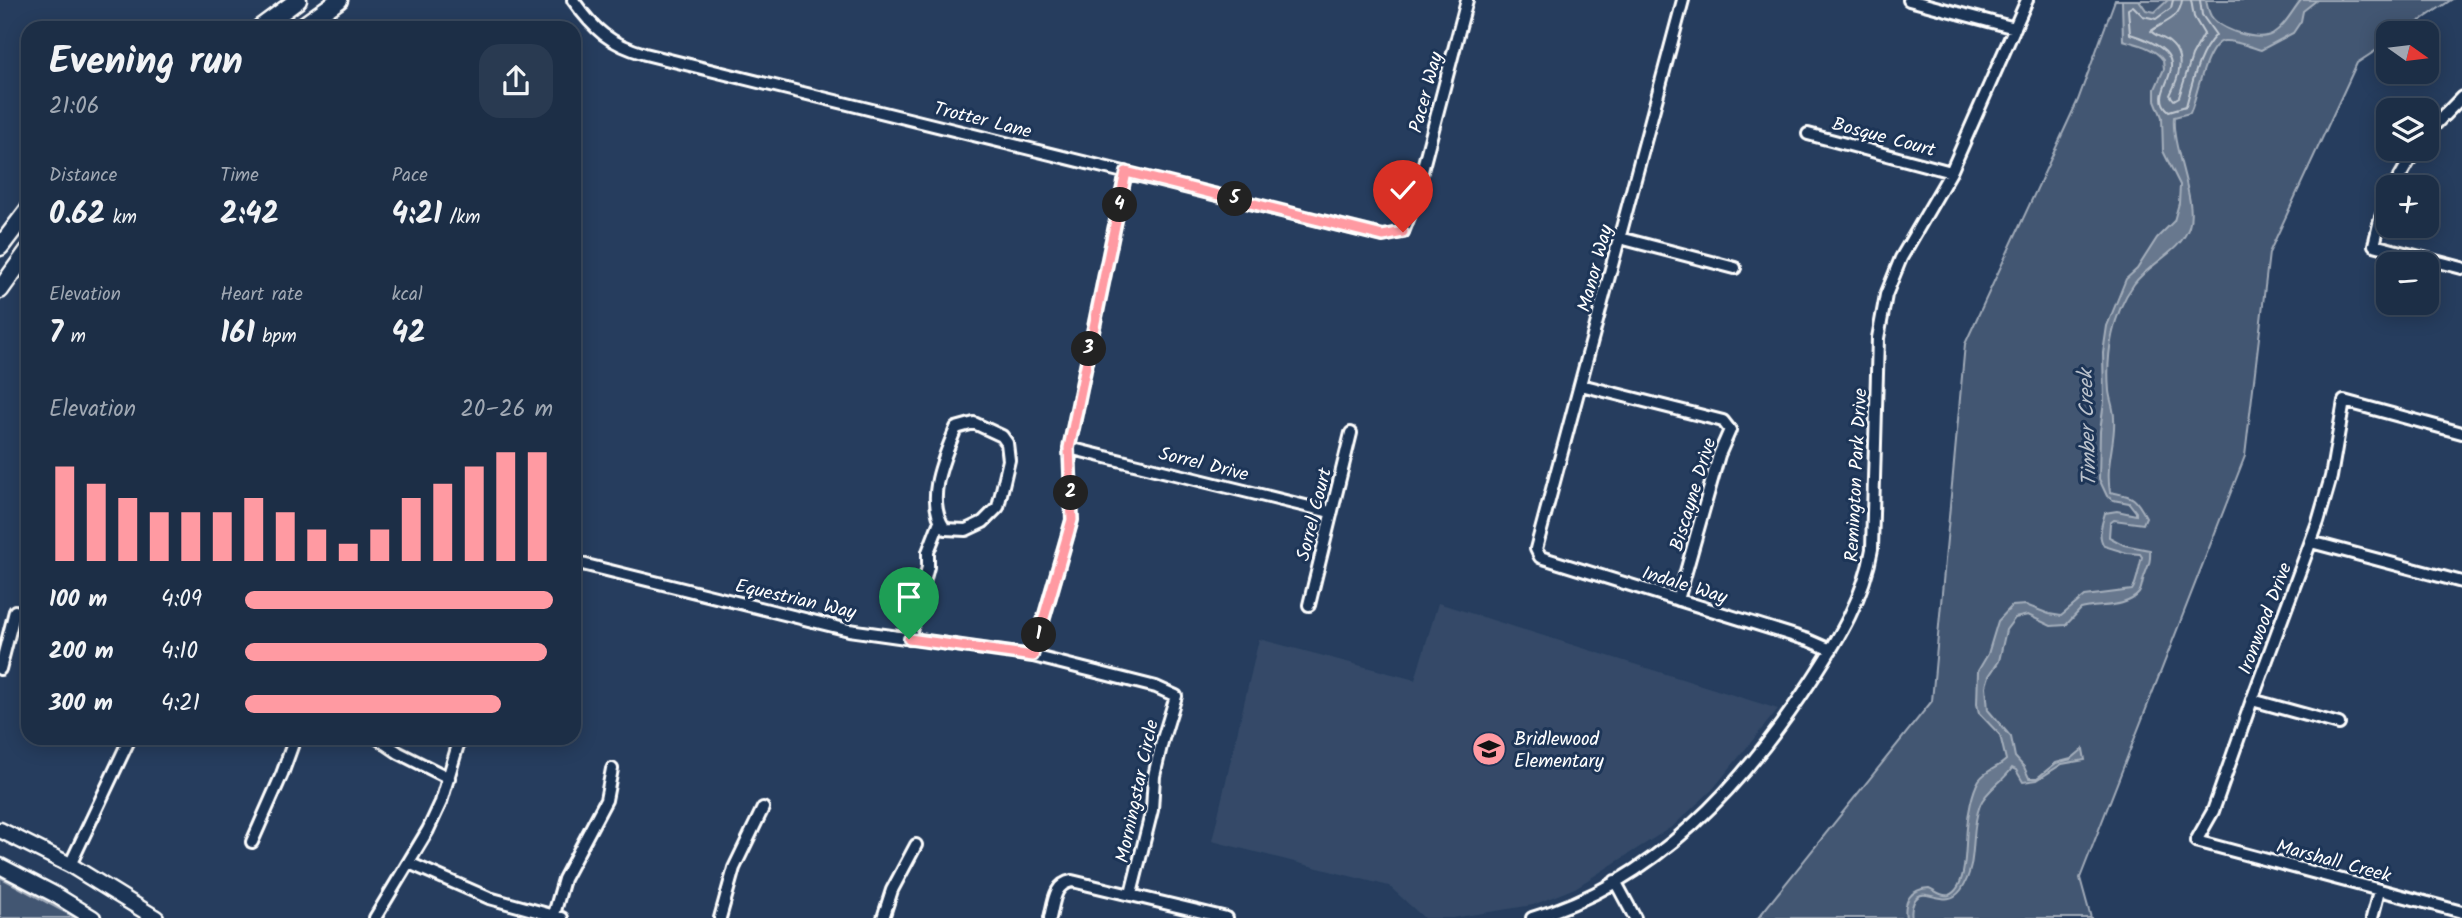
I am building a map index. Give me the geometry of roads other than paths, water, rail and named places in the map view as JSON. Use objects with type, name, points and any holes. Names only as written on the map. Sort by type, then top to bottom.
[{"type":"main road","points":[[270,21],[298,0]]},
{"type":"main road","points":[[310,21],[340,0]]},
{"type":"main road","points":[[0,247],[21,219]]},
{"type":"main road","points":[[0,290],[21,261]]},
{"type":"main road","points":[[0,830],[70,865],[156,918]]},
{"type":"main road","points":[[0,866],[93,918]]},
{"type":"street","name":"Trotter Lane","points":[[573,0],[610,41],[627,49],[1383,236],[1403,232]]},
{"type":"street","name":"Pacer Way","points":[[1403,232],[1412,209],[1467,0]]},
{"type":"street","name":"Manor Way","points":[[1537,545],[1683,0]]},
{"type":"street","points":[[1909,0],[2015,28]]},
{"type":"street","name":"Remington Park Drive","points":[[1532,918],[1573,903],[1615,881],[1659,853],[1707,813],[1745,771],[1794,707],[1849,620],[1870,563],[1874,518],[1878,338],[1886,295],[1901,257],[1951,172],[2027,0]]},
{"type":"street","points":[[2439,121],[2462,97]]},
{"type":"street","name":"Bosque Court","points":[[1808,134],[1951,172]]},
{"type":"street","points":[[1033,656],[1072,520],[1069,448],[1126,172]]},
{"type":"street","points":[[1620,237],[1735,268]]},
{"type":"street","points":[[2376,237],[2374,245],[2462,268]]},
{"type":"street","name":"Biscayne Drive","points":[[1581,385],[1723,421],[1729,427],[1678,600]]},
{"type":"street","name":"Ironwood Drive","points":[[2196,841],[2213,811],[2311,542],[2331,477],[2344,401],[2462,433]]},
{"type":"street","points":[[909,639],[928,567],[928,552],[940,521],[935,498],[943,461],[956,428],[974,423],[1002,436],[1007,443],[1009,460],[999,507],[984,522],[966,530],[945,529],[940,521]]},
{"type":"street","name":"Sorrel Court","points":[[1309,605],[1330,512],[1352,433]]},
{"type":"street","name":"Sorrel Drive","points":[[1069,448],[1330,512]]},
{"type":"street","points":[[2311,542],[2462,582]]},
{"type":"street","name":"Indale Way","points":[[1537,545],[1540,558],[1808,640],[1831,650]]},
{"type":"street","name":"Equestrian Way","points":[[581,564],[849,630],[1033,656],[1156,687],[1175,696]]},
{"type":"street","points":[[0,669],[15,611],[21,612]]},
{"type":"street","name":"Morningstar Circle","points":[[1132,894],[1152,810],[1154,776],[1175,696]]},
{"type":"street","points":[[2252,700],[2339,724]]},
{"type":"street","points":[[70,865],[127,745]]},
{"type":"street","points":[[252,842],[292,745]]},
{"type":"street","points":[[387,745],[449,778]]},
{"type":"street","points":[[375,918],[410,863],[436,811],[458,745]]},
{"type":"street","points":[[410,863],[489,898],[556,917],[568,870],[606,800],[612,769]]},
{"type":"street","points":[[720,918],[734,868],[763,808]]},
{"type":"street","name":"Marshall Creek","points":[[2196,841],[2462,912]]},
{"type":"street","points":[[883,918],[892,890],[916,845]]},
{"type":"street","points":[[1050,918],[1059,888],[1064,882],[1081,881],[1227,918]]},
{"type":"street","points":[[1615,881],[1635,918]]},
{"type":"street","points":[[2372,918],[2379,891]]},
{"type":"water","points":[[2122,0],[2139,0],[2146,10],[2155,12],[2168,0],[2206,0],[2211,16],[2222,26],[2257,37],[2277,31],[2301,0],[2317,0],[2303,11],[2301,21],[2293,33],[2261,50],[2233,42],[2224,41],[2218,44],[2208,59],[2190,113],[2174,117],[2176,143],[2190,203],[2189,227],[2179,244],[2140,277],[2126,296],[2120,308],[2110,349],[2109,391],[2114,427],[2109,472],[2110,492],[2132,498],[2146,517],[2143,524],[2114,520],[2110,523],[2109,537],[2124,545],[2150,550],[2150,561],[2140,591],[2127,602],[2081,609],[2066,625],[2051,626],[2028,615],[2015,618],[2006,630],[1999,661],[1989,676],[1986,686],[1988,710],[2011,737],[2015,757],[2029,778],[2037,778],[2056,763],[2071,759],[2083,749],[2085,760],[2062,764],[2037,780],[2023,782],[2012,768],[1980,805],[1970,870],[1961,890],[1949,898],[1919,896],[1912,906],[1912,918],[1906,918],[1907,901],[1913,893],[1929,888],[1949,895],[1960,884],[1968,816],[1974,791],[1982,777],[2006,760],[2000,735],[1979,713],[1977,704],[1978,671],[1988,654],[1998,621],[2012,606],[2026,605],[2061,616],[2085,596],[2132,590],[2137,579],[2142,557],[2140,554],[2104,546],[2101,538],[2105,513],[2117,511],[2136,515],[2129,503],[2107,496],[2099,479],[2100,431],[2104,402],[2103,353],[2107,326],[2126,279],[2137,269],[2157,238],[2174,221],[2180,185],[2163,151],[2162,117],[2155,100],[2155,89],[2164,69],[2163,60],[2150,49],[2123,40]]},
{"type":"place","name":"Bridlewood Elementary","points":[[1489,749]]},
{"type":"water label","name":"Timber Creek","points":[[2087,428]]}]
